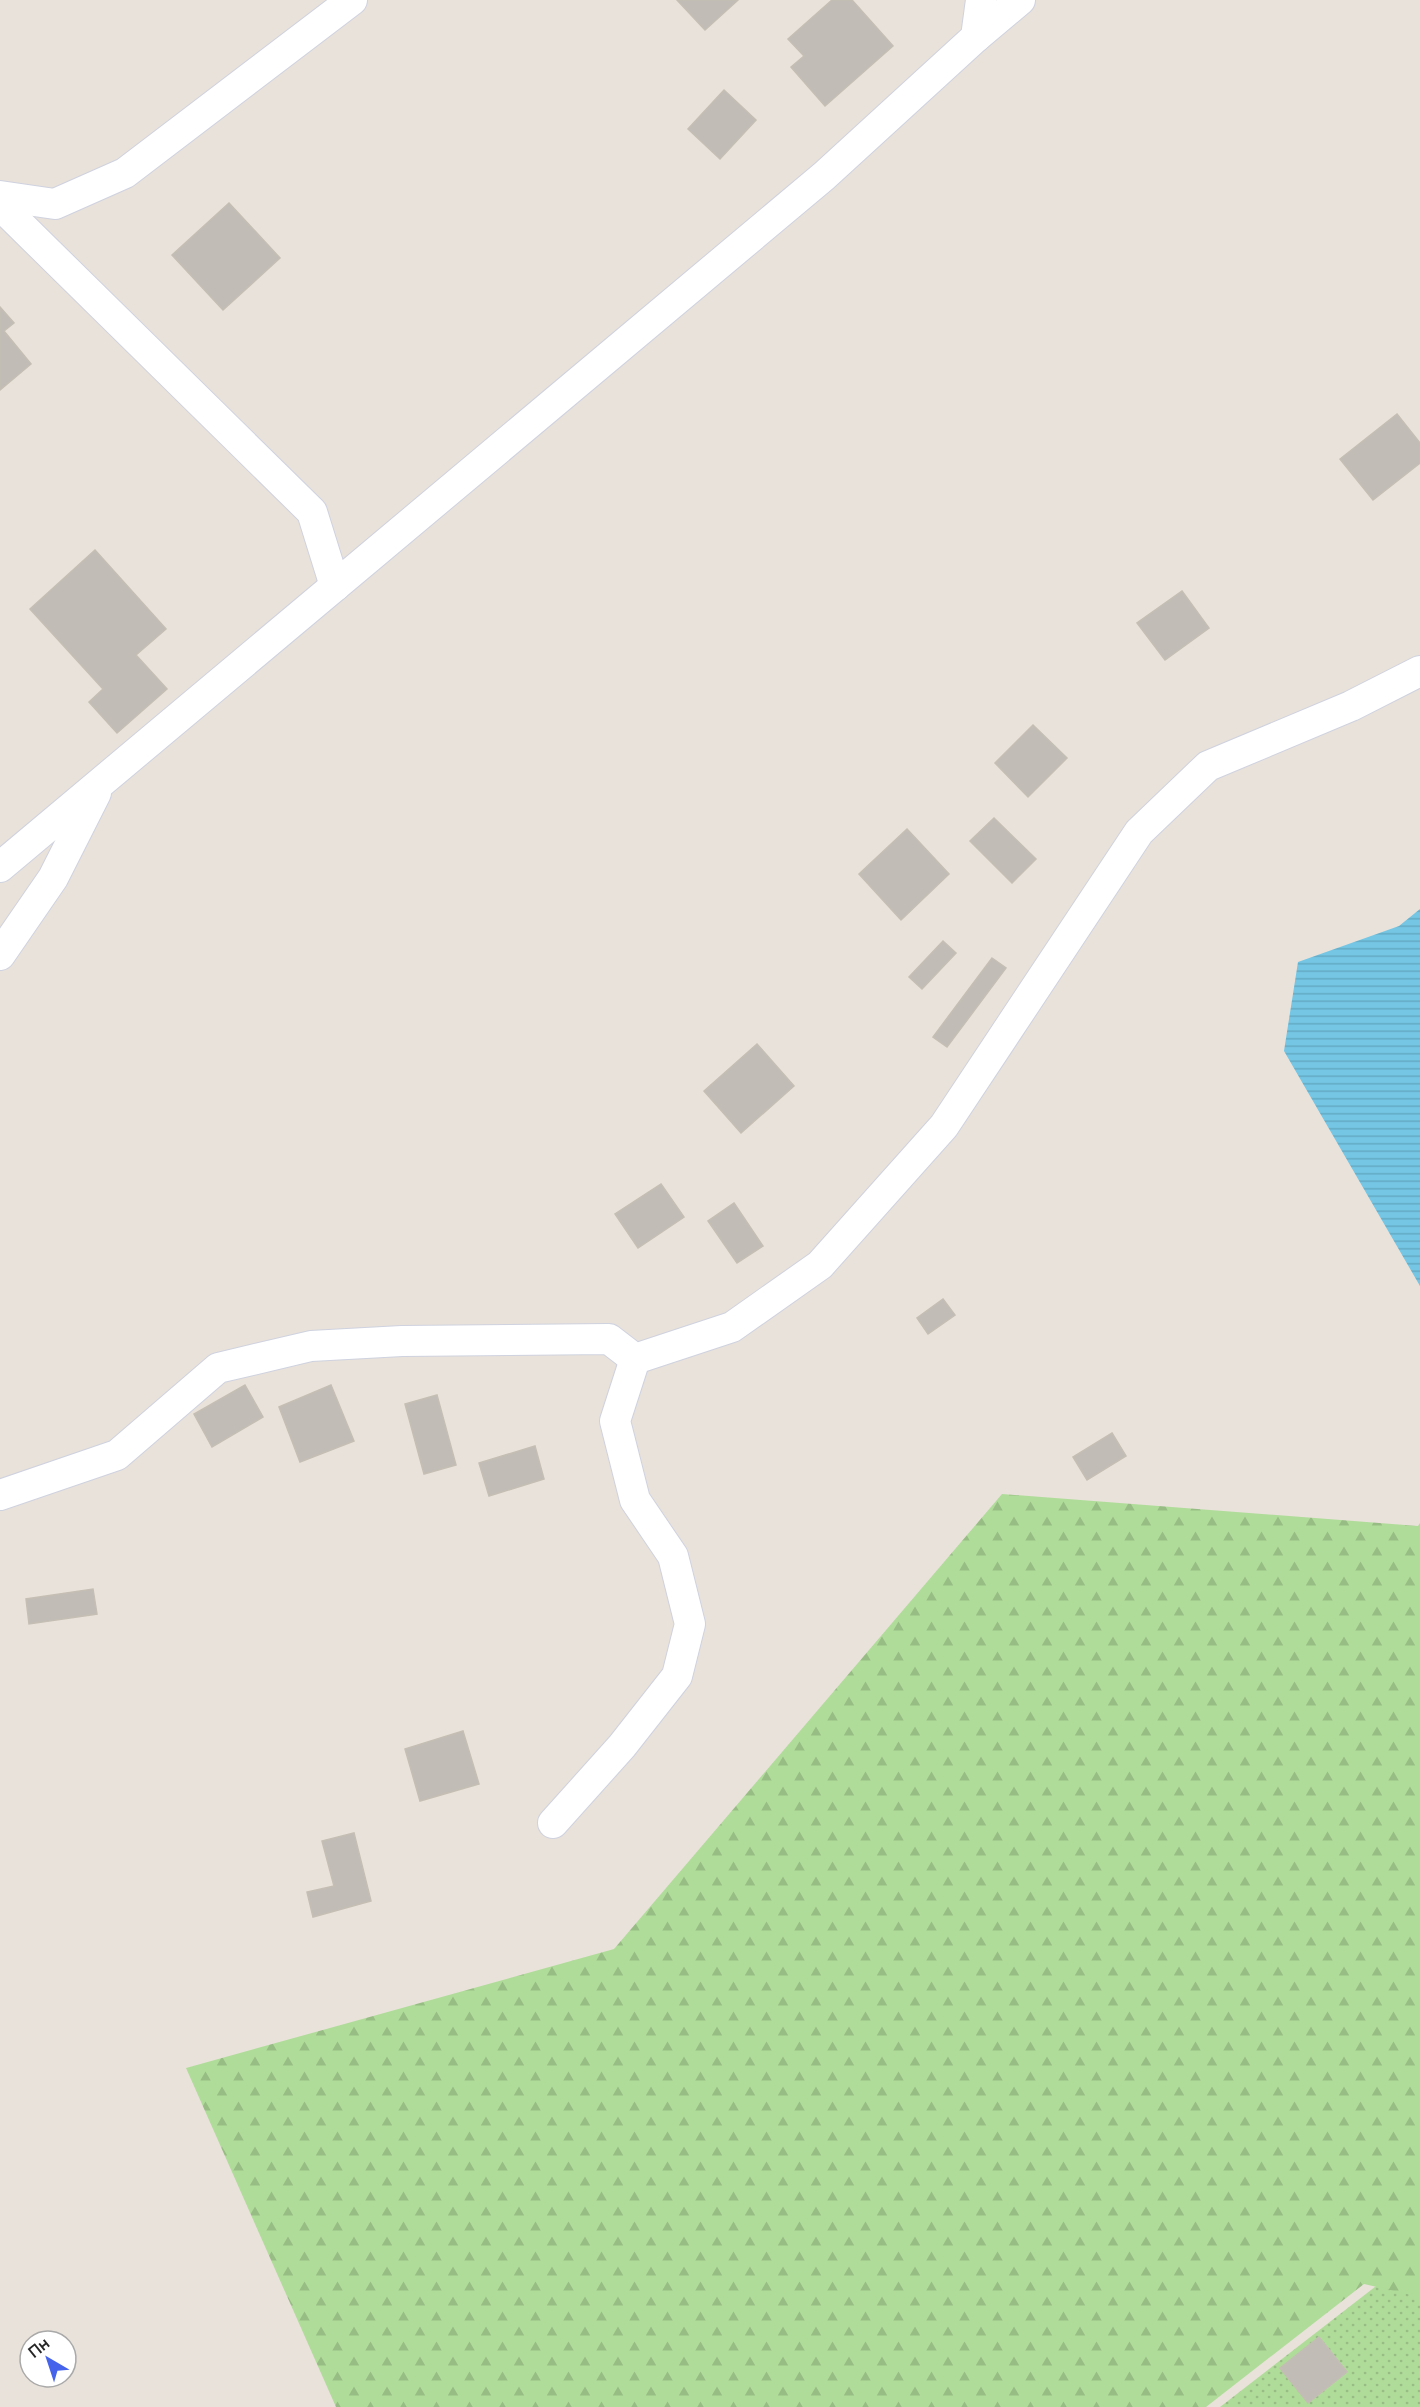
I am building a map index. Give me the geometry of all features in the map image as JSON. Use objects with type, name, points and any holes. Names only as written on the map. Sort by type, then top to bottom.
[{"type":"street","points":[[0,196],[55,204],[124,173],[352,0]]},
{"type":"street","points":[[976,37],[981,0]]},
{"type":"street","points":[[0,867],[824,176],[976,37],[1020,0]]},
{"type":"street","points":[[0,205],[312,512],[335,586]]},
{"type":"street","points":[[635,1359],[732,1327],[820,1265],[944,1126],[1139,832],[1208,766],[1351,706],[1420,670]]},
{"type":"street","points":[[0,955],[54,878],[101,782]]},
{"type":"street","points":[[0,1495],[117,1455],[218,1368],[311,1346],[402,1341],[609,1339],[635,1359]]},
{"type":"street","points":[[553,1823],[622,1746],[677,1676],[690,1624],[673,1556],[635,1500],[615,1421],[635,1359]]},
{"type":"green space","points":[[1002,1494],[1418,1526],[1420,1523],[1420,2297],[1364,2284],[1206,2407],[336,2407],[186,2068],[614,1949]]},
{"type":"green space","points":[[1420,2252],[1420,2407],[1220,2407]]},
{"type":"water","points":[[1420,909],[1420,1286],[1284,1051],[1298,962],[1399,926]]},
{"type":"building","points":[[677,0],[738,0],[705,30]]},
{"type":"building","points":[[832,0],[852,0],[893,46],[825,106],[791,67],[804,56],[788,39]]},
{"type":"building","points":[[724,90],[756,120],[720,159],[688,129]]},
{"type":"building","points":[[229,203],[280,258],[223,310],[172,255]]},
{"type":"building","points":[[0,307],[14,323],[4,331],[31,364],[0,390]]},
{"type":"building","points":[[1397,414],[1420,443],[1420,463],[1373,500],[1340,459]]},
{"type":"building","points":[[95,550],[166,629],[136,655],[167,689],[117,733],[89,702],[103,689],[30,609]]},
{"type":"building","points":[[1182,591],[1209,628],[1165,660],[1137,623]]},
{"type":"building","points":[[1033,725],[1067,758],[1028,797],[995,763]]},
{"type":"building","points":[[994,818],[1036,859],[1012,883],[970,841]]},
{"type":"building","points":[[907,829],[949,874],[901,920],[859,874]]},
{"type":"building","points":[[943,941],[956,953],[922,989],[909,977]]},
{"type":"building","points":[[992,958],[1006,968],[947,1047],[933,1037]]},
{"type":"building","points":[[757,1044],[794,1086],[741,1133],[704,1091]]},
{"type":"building","points":[[661,1184],[684,1217],[638,1248],[615,1214]]},
{"type":"building","points":[[734,1203],[763,1246],[737,1263],[708,1221]]},
{"type":"building","points":[[943,1299],[955,1315],[928,1334],[917,1318]]},
{"type":"building","points":[[245,1385],[263,1417],[212,1447],[194,1414]]},
{"type":"building","points":[[331,1385],[354,1441],[300,1462],[279,1407]]},
{"type":"building","points":[[437,1395],[456,1465],[424,1474],[405,1404]]},
{"type":"building","points":[[1112,1433],[1126,1456],[1087,1480],[1073,1457]]},
{"type":"building","points":[[535,1446],[544,1479],[489,1496],[479,1463]]},
{"type":"building","points":[[93,1589],[97,1614],[29,1624],[26,1599]]},
{"type":"building","points":[[463,1731],[479,1784],[420,1801],[405,1749]]},
{"type":"building","points":[[354,1833],[371,1901],[313,1917],[307,1892],[334,1886],[322,1841]]},
{"type":"building","points":[[1319,2337],[1347,2372],[1308,2403],[1280,2368]]}]
